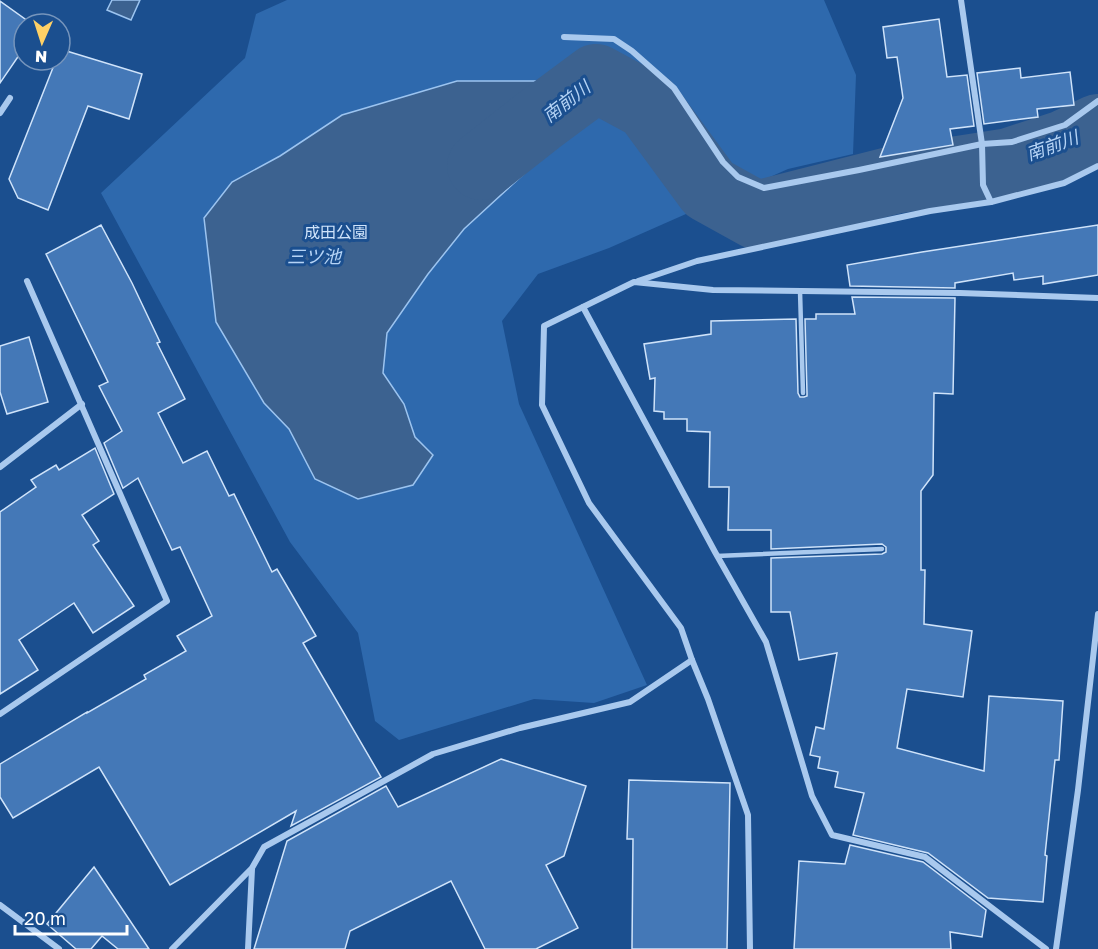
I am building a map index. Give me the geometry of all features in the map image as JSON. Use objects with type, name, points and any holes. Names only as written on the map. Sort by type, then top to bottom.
[{"type":"street","points":[[962,0],[982,148],[983,185],[991,202]]},
{"type":"street","points":[[564,37],[614,39],[632,51],[674,88],[723,162],[738,177],[764,188],[1012,142],[1065,125],[1098,101]]},
{"type":"street","points":[[0,113],[10,98]]},
{"type":"street","points":[[750,949],[748,816],[681,628],[589,503],[542,405],[544,326],[634,282],[697,261],[930,211],[991,202],[1064,183],[1098,166]]},
{"type":"street","points":[[0,714],[167,601],[27,281]]},
{"type":"street","points":[[634,282],[713,290],[960,293],[1098,298]]},
{"type":"street","points":[[583,307],[766,642],[812,796],[832,835],[925,857],[1046,949]]},
{"type":"street","points":[[0,467],[82,404]]},
{"type":"street","points":[[1056,949],[1078,790],[1098,614]]},
{"type":"street","points":[[172,949],[252,868],[264,847],[432,754],[520,728],[630,702],[692,660]]},
{"type":"street","points":[[248,949],[252,868]]},
{"type":"street","points":[[0,905],[59,949]]},
{"type":"lane","points":[[800,291],[803,393]]},
{"type":"lane","points":[[717,556],[882,549]]},
{"type":"green space","name":"成田公園","points":[[287,0],[824,0],[856,75],[853,154],[788,169],[609,248],[538,274],[502,321],[519,404],[647,685],[594,703],[534,699],[399,740],[375,721],[358,633],[290,542],[101,193],[245,58],[256,14]]},
{"type":"water","points":[[112,0],[140,0],[131,20],[107,10]]},
{"type":"water","name":"三ツ池","points":[[457,81],[536,81],[563,121],[538,161],[464,229],[428,274],[387,333],[383,373],[404,404],[415,437],[433,455],[413,485],[358,499],[315,479],[289,429],[264,403],[216,322],[204,218],[232,182],[280,156],[342,115]]},
{"type":"building","points":[[0,1],[15,12],[12,12],[12,66],[0,83]]},
{"type":"building","points":[[939,19],[947,77],[967,75],[974,126],[950,129],[953,145],[880,157],[903,98],[897,57],[887,58],[883,27]]},
{"type":"building","points":[[72,53],[142,74],[129,119],[88,106],[48,210],[18,198],[9,179],[51,72],[72,72]]},
{"type":"building","points":[[1020,68],[1021,78],[1070,72],[1074,105],[1037,109],[1038,117],[984,124],[977,73]]},
{"type":"building","points":[[101,225],[132,283],[160,342],[157,343],[185,399],[158,413],[183,463],[207,451],[229,496],[234,494],[272,572],[277,569],[316,636],[303,643],[381,777],[291,826],[296,811],[170,885],[99,767],[13,818],[0,797],[0,764],[146,679],[144,675],[186,651],[177,636],[212,616],[180,547],[172,550],[138,478],[123,488],[104,443],[122,431],[99,386],[108,382],[46,254]]},
{"type":"building","points":[[1098,225],[1098,275],[1043,284],[1043,276],[1014,280],[1013,273],[955,283],[955,288],[850,286],[847,265]]},
{"type":"building","points":[[852,297],[955,298],[953,394],[934,393],[933,475],[921,491],[921,570],[925,570],[924,624],[972,631],[963,697],[907,689],[897,748],[984,771],[989,696],[1063,701],[1059,760],[1055,760],[1045,855],[1047,856],[1043,902],[988,898],[928,853],[853,835],[864,793],[835,787],[838,772],[818,768],[820,757],[810,755],[816,727],[824,729],[837,653],[799,660],[790,612],[771,612],[771,558],[882,554],[886,552],[886,547],[882,544],[771,549],[771,530],[728,530],[729,487],[709,487],[710,432],[687,431],[687,419],[664,419],[664,412],[654,411],[655,378],[650,379],[644,344],[711,334],[711,321],[796,319],[798,393],[800,397],[807,396],[805,319],[816,319],[816,314],[855,314]]},
{"type":"building","points":[[29,337],[48,402],[7,414],[0,392],[0,346]]},
{"type":"building","points":[[95,448],[114,494],[82,515],[99,541],[93,545],[134,606],[93,633],[74,603],[19,640],[38,670],[0,694],[0,512],[36,487],[31,480],[56,465],[59,470]]},
{"type":"building","points":[[501,759],[586,786],[564,856],[546,865],[578,928],[536,949],[485,949],[451,881],[350,931],[345,949],[254,949],[287,841],[386,786],[398,807]]},
{"type":"building","points":[[629,780],[730,783],[727,949],[632,949],[633,839],[627,839]]},
{"type":"building","points":[[850,845],[923,862],[986,910],[982,937],[950,932],[951,949],[794,949],[799,861],[845,864]]},
{"type":"building","points":[[94,867],[149,949],[118,949],[102,936],[91,949],[76,949],[47,924]]},
{"type":"waterway","name":"南前川","points":[[481,166],[596,78],[648,106],[709,189],[756,215],[894,180],[1009,162],[1064,144],[1098,128]]}]
